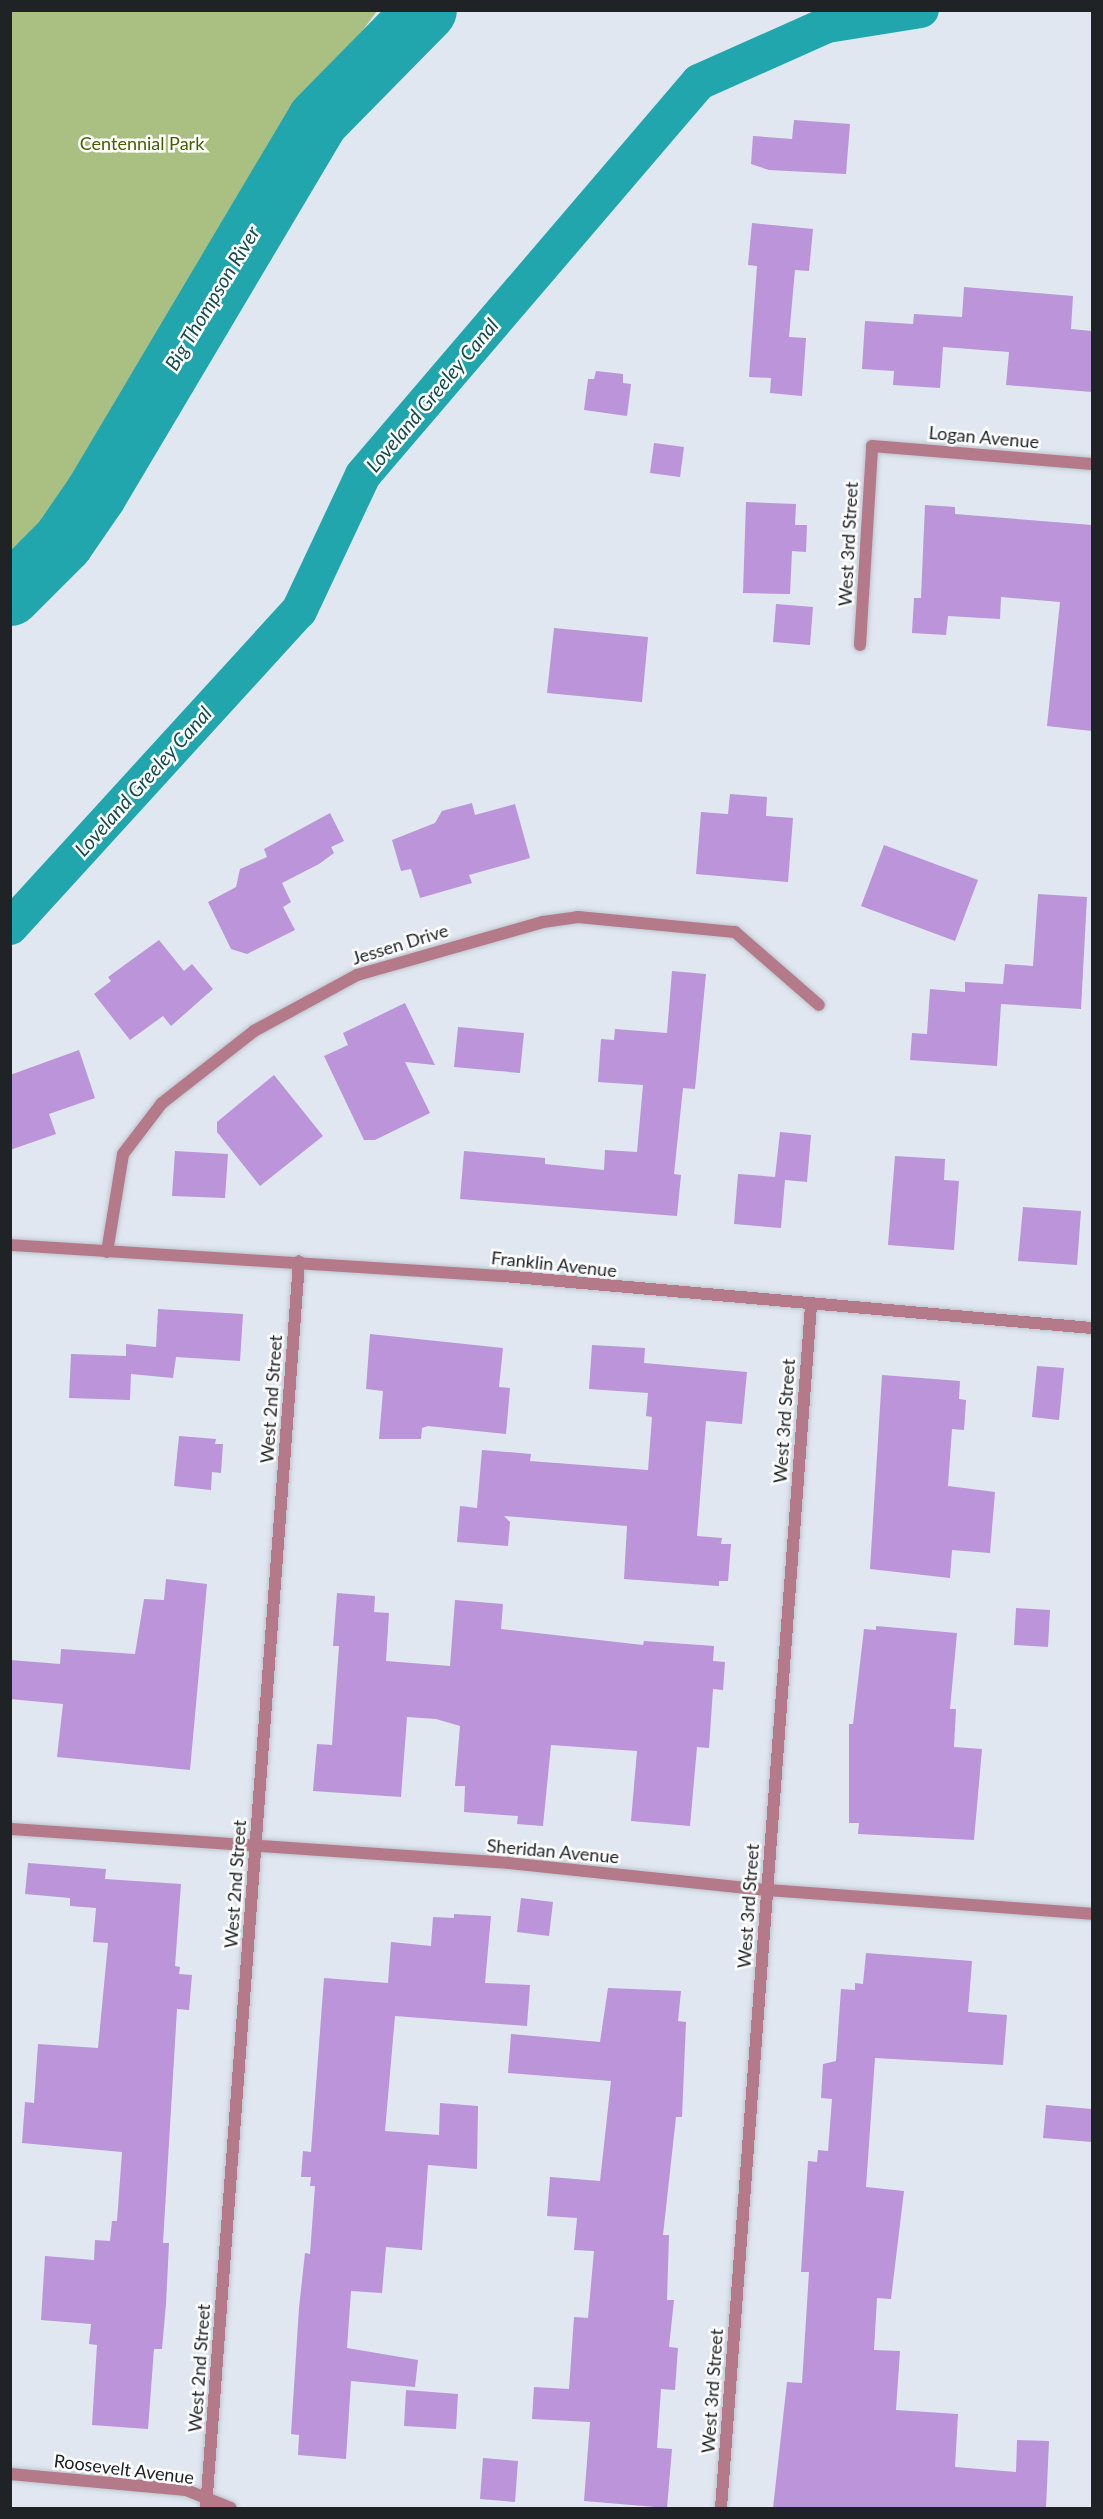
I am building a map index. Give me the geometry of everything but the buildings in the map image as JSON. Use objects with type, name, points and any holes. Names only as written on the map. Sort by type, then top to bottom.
[{"type":"street","name":"Logan Avenue","points":[[872,446],[1092,464]]},
{"type":"street","name":"West 3rd Street","points":[[860,645],[872,446]]},
{"type":"street","name":"Jessen Drive","points":[[107,1252],[123,1154],[162,1103],[254,1031],[357,975],[543,922],[578,917],[735,932],[819,1005]]},
{"type":"street","name":"Franklin Avenue","points":[[10,1245],[299,1261],[1092,1328]]},
{"type":"street","name":"West 2nd Street","points":[[207,2503],[299,1261]]},
{"type":"street","name":"West 3rd Street","points":[[721,2508],[811,1306]]},
{"type":"street","name":"Sheridan Avenue","points":[[10,1829],[256,1849],[508,1863],[767,1890],[1092,1914]]},
{"type":"street","name":"Roosevelt Avenue","points":[[10,2474],[186,2490],[207,2503],[231,2508]]},
{"type":"green space","name":"Centennial Park","points":[[11,10],[377,11],[351,46],[337,94],[302,133],[124,431],[95,469],[11,552]]},
{"type":"waterway","name":"Big Thompson River","points":[[10,595],[63,542],[96,494],[318,120],[426,10]]},
{"type":"waterway","name":"Loveland Greeley Canal","points":[[10,927],[299,611],[363,475],[699,82],[827,25],[921,10]]}]
